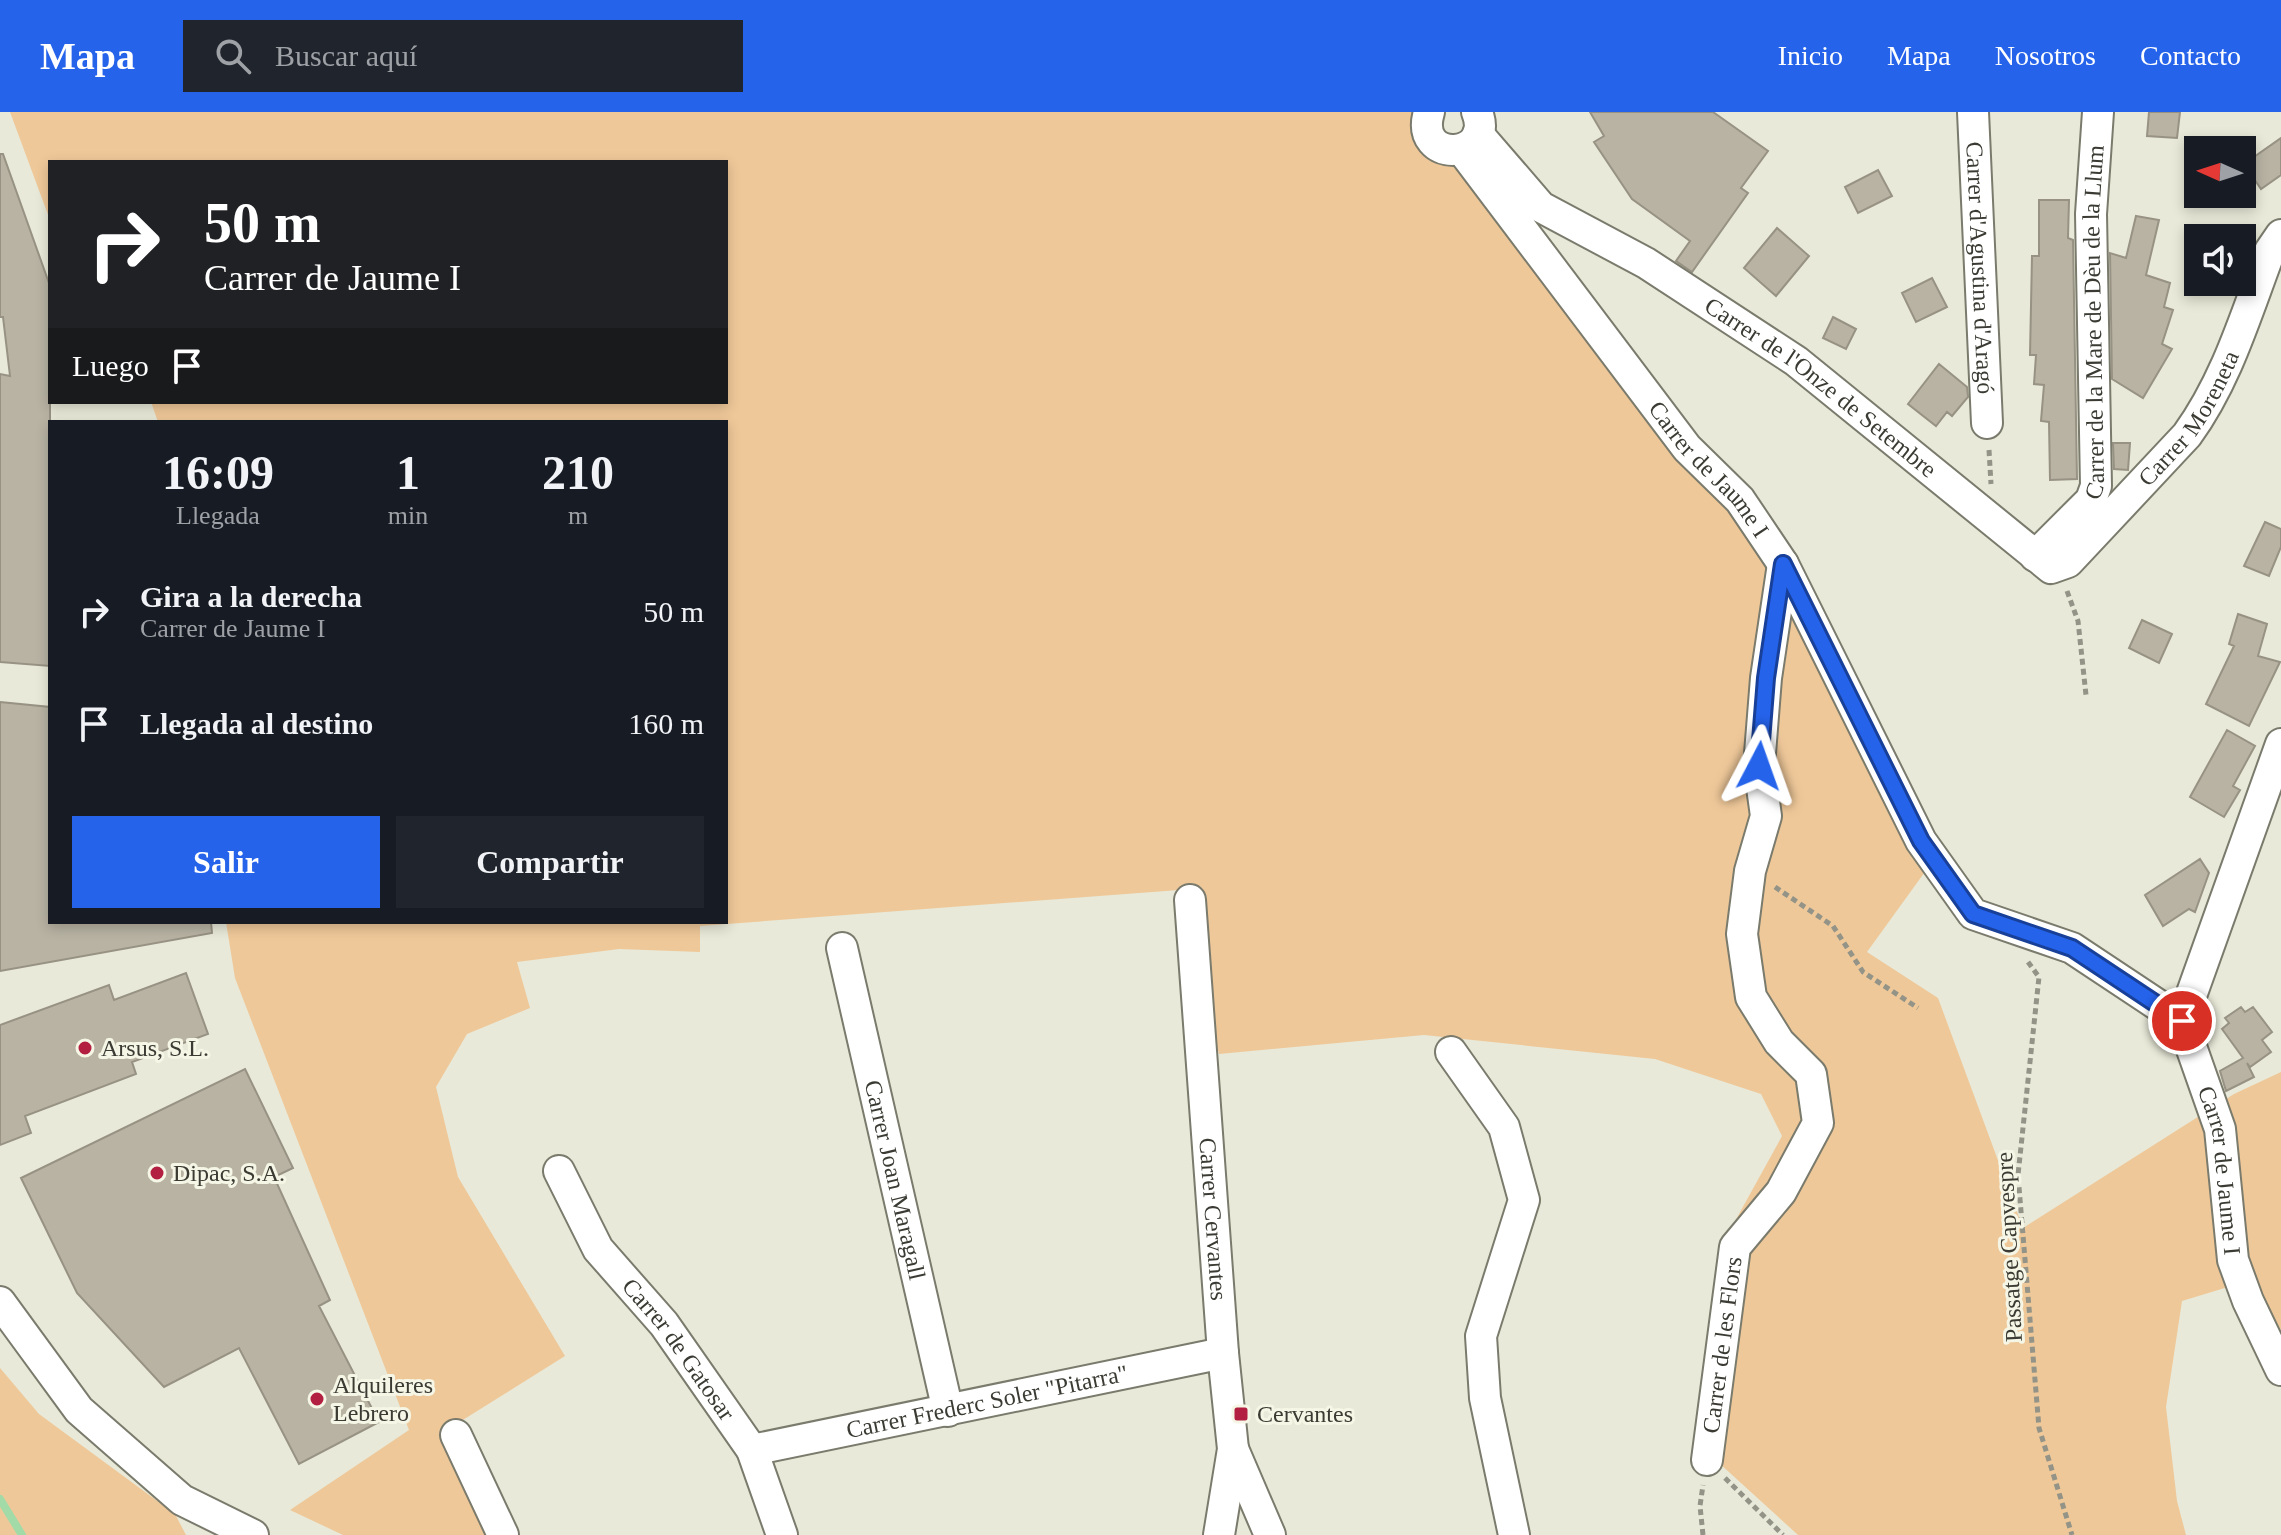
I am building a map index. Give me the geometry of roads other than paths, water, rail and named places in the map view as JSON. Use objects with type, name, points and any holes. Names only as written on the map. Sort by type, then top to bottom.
[{"type":"street","name":"Carrer de Jaume I","points":[[1429,112],[1427,126],[1434,143],[1451,151],[1473,132],[1677,437],[1740,500],[1783,564],[1921,841],[1973,914],[2072,948],[2182,1021],[2220,1129],[2233,1260],[2281,1370]]},
{"type":"street","name":"Carrer d'Agustina d'Aragó","points":[[1973,112],[1987,423]]},
{"type":"street","name":"Carrer de la Mare de Dèu de la Llum","points":[[2043,562],[2091,500],[2096,486],[2091,214],[2098,112]]},
{"type":"street","name":"Carrer de l'Onze de Setembre","points":[[1473,132],[1541,207],[1646,263],[1796,361],[2043,562]]},
{"type":"street","name":"Carrer Moreneta","points":[[2043,562],[2068,562],[2187,435],[2201,416],[2220,383],[2270,251],[2281,235]]},
{"type":"street","name":"Carrer de les Flors","points":[[1707,1460],[1735,1247],[1781,1192],[1818,1123],[1811,1074],[1779,1042],[1751,997],[1742,934],[1750,871],[1766,816],[1760,751],[1766,678],[1783,564]]},
{"type":"street","points":[[2182,1021],[2281,744]]},
{"type":"street","name":"Carrer Cervantes","points":[[1190,900],[1223,1353],[1233,1449],[1219,1535]]},
{"type":"street","name":"Carrer Joan Maragall","points":[[842,948],[948,1411]]},
{"type":"street","points":[[1451,1052],[1504,1127],[1524,1200],[1481,1336],[1485,1398],[1514,1535]]},
{"type":"street","name":"Carrer de Gatosar","points":[[559,1171],[598,1249],[664,1324],[752,1450],[782,1535]]},
{"type":"street","points":[[0,1302],[79,1410],[182,1500],[253,1535]]},
{"type":"street","name":"Carrer Frederc Soler \"Pitarra\"","points":[[752,1450],[1223,1353]]},
{"type":"street","points":[[456,1435],[503,1535]]},
{"type":"street","points":[[1233,1449],[1270,1535]]},
{"type":"street","points":[[182,1500],[200,1535]]},
{"type":"waterway","points":[[0,1499],[22,1535]]},
{"type":"place","name":"Arsus, S.L.","points":[[85,1048]]},
{"type":"place","name":"Dipac, S.A.","points":[[157,1173]]},
{"type":"place","name":"Alquileres Lebrero","points":[[317,1399]]},
{"type":"place","name":"Cervantes","points":[[1241,1414]]}]
